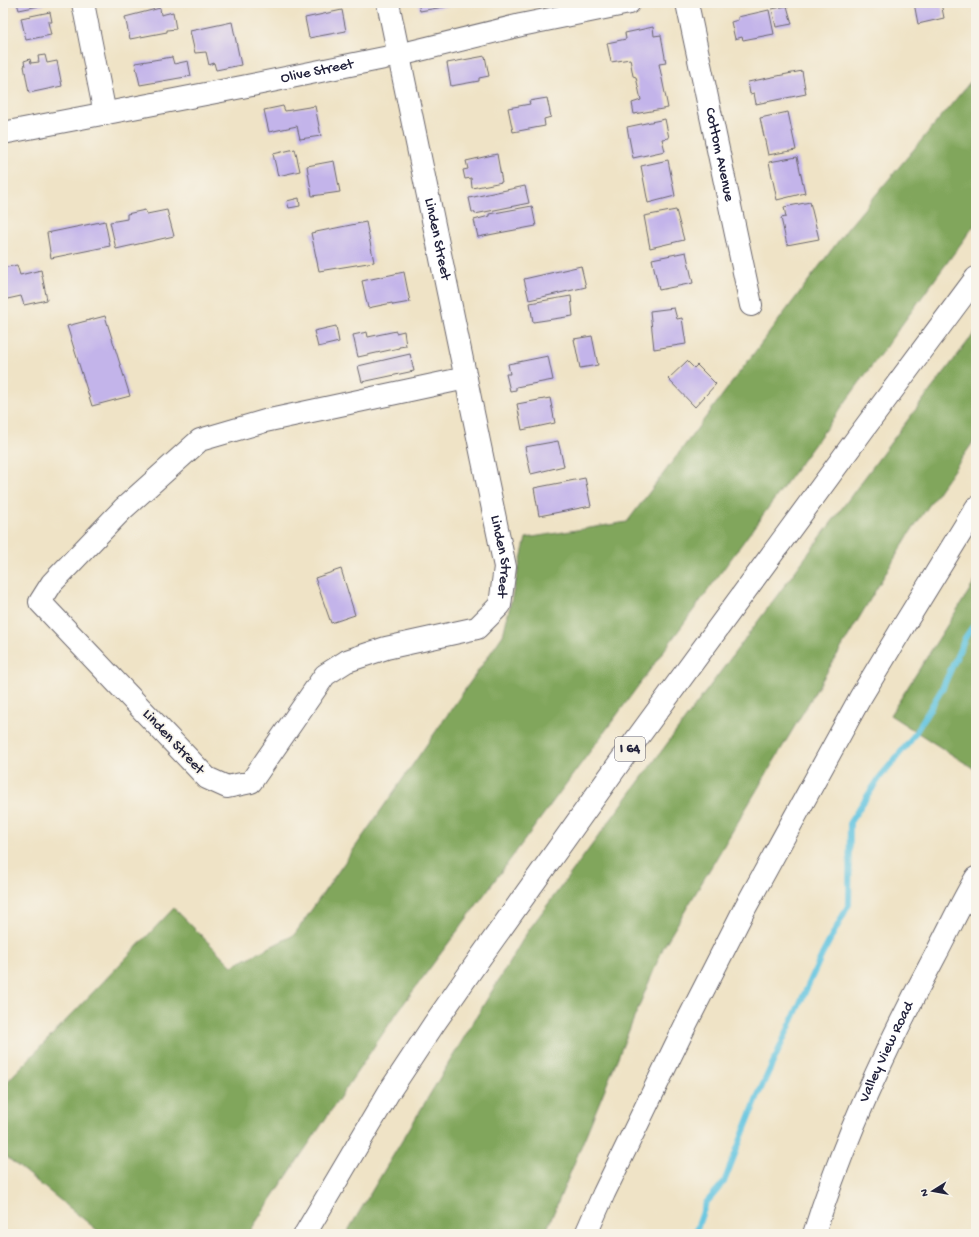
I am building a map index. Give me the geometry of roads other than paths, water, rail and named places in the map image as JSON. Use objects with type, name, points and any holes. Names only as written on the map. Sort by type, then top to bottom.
[{"type":"main road","points":[[83,3],[105,114]]},
{"type":"main road","name":"Linden Street","points":[[388,3],[399,55],[466,378],[505,567],[500,605],[477,628],[386,648],[347,661],[325,675],[251,782],[227,787],[207,778],[40,602],[52,583],[123,509],[200,440],[265,421],[466,378]]},
{"type":"main road","name":"Olive Street","points":[[3,133],[240,88],[399,55],[521,25],[629,3]]},
{"type":"main road","name":"Cottom Avenue","points":[[687,3],[751,305]]},
{"type":"main road","name":"I 64","points":[[305,1234],[389,1092],[484,952],[627,752],[976,278]]},
{"type":"main road","points":[[586,1234],[604,1193],[680,1036],[752,895],[860,698],[900,630],[976,508]]},
{"type":"main road","name":"Valley View Road","points":[[814,1234],[853,1127],[878,1068],[922,979],[976,878]]},
{"type":"waterway","points":[[695,1234],[706,1203],[724,1182],[759,1093],[822,955],[849,904],[850,822],[880,777],[911,740],[942,689],[965,638],[976,622]]}]
